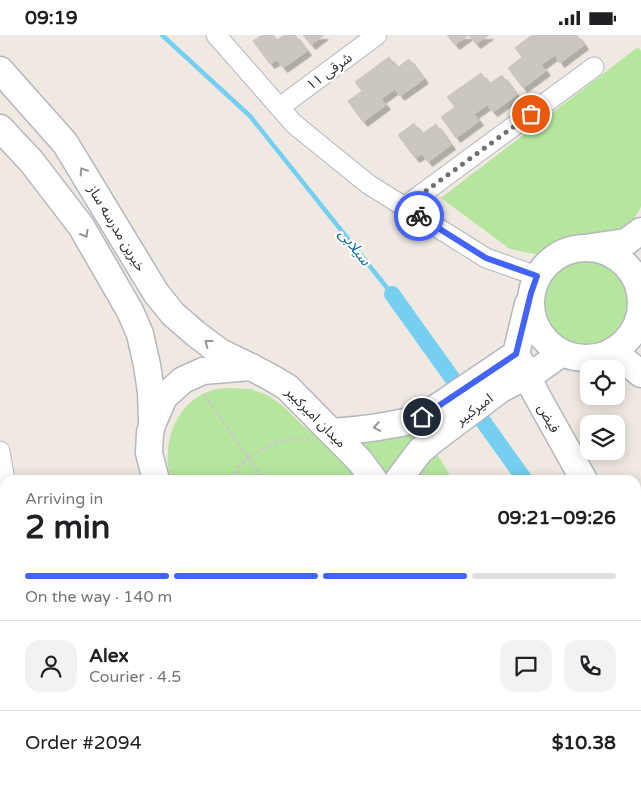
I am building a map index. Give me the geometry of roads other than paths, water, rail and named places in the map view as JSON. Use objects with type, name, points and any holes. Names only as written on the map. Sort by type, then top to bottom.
[{"type":"main road","name":"خیرین مدرسه ساز","points":[[0,70],[65,143],[156,293],[173,314],[220,352],[250,367]]},
{"type":"main road","points":[[4,130],[10,119],[16,116],[21,106],[23,95]]},
{"type":"main road","points":[[4,130],[14,130],[19,119],[24,116],[42,117]]},
{"type":"main road","points":[[4,130],[31,161],[80,226],[130,311],[140,334],[147,365],[152,425]]},
{"type":"main road","points":[[522,364],[534,285],[548,262],[564,252],[626,242],[641,231]]},
{"type":"main road","points":[[629,269],[641,245]]},
{"type":"main road","points":[[534,285],[531,311],[536,328],[547,343],[562,353],[579,358],[597,357],[613,351],[625,342],[640,319],[641,300],[638,283],[629,269],[616,257],[599,249],[581,248]]},
{"type":"main road","points":[[613,351],[641,375]]},
{"type":"main road","name":"امیرکبیر","points":[[402,475],[420,451],[427,429],[483,388],[522,364],[538,370],[562,353]]},
{"type":"main road","name":"فیض","points":[[522,364],[536,395],[581,475]]},
{"type":"main road","points":[[144,475],[152,425],[164,397],[183,380],[204,371],[250,367]]},
{"type":"main road","name":"میدان امیرکبیر","points":[[250,367],[287,387],[323,436],[360,461],[370,475]]},
{"type":"main road","name":"امیرکبیر","points":[[323,436],[404,423],[427,429]]},
{"type":"main road","points":[[149,453],[155,475]]},
{"type":"street","points":[[216,35],[294,124],[368,184],[486,258],[534,285]]},
{"type":"street","name":"۱۱ شرقی","points":[[280,107],[377,35]]},
{"type":"street","points":[[404,207],[594,67]]},
{"type":"street","points":[[0,451],[5,475]]},
{"type":"waterway","name":"سیلابی","points":[[162,35],[250,116],[392,294]]},
{"type":"waterway","name":"سیلابی","points":[[392,294],[521,475]]}]
